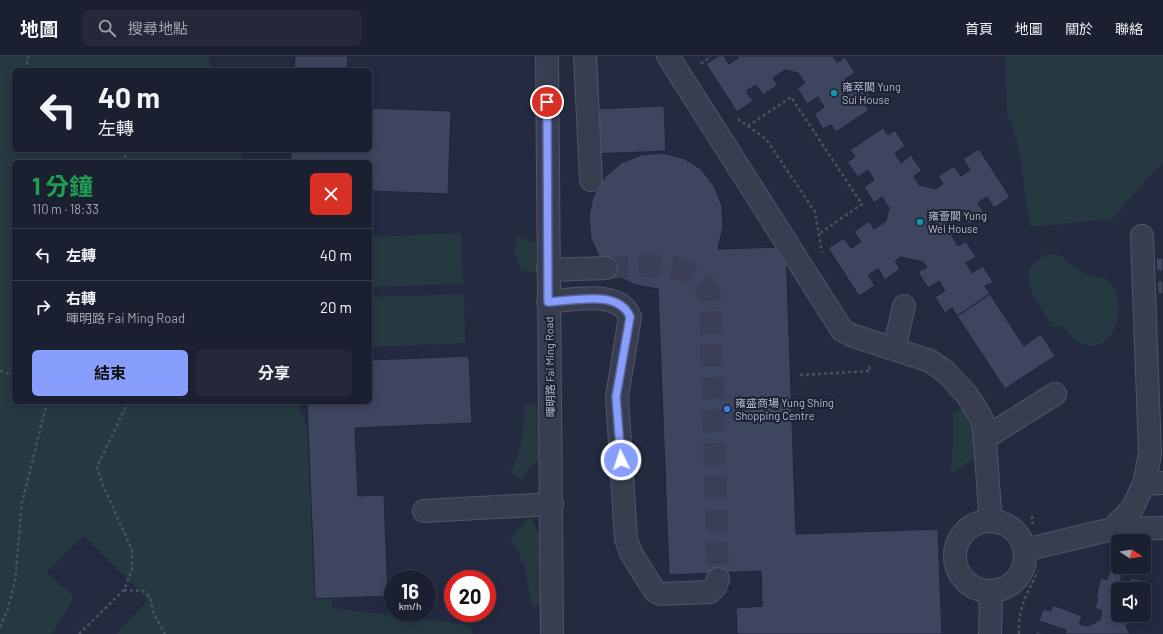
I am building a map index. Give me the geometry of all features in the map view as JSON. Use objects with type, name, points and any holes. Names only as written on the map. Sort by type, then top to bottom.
[{"type":"street","name":"暉明路 Fai Ming Road","points":[[546,56],[548,302],[552,504],[552,634]]},
{"type":"street","points":[[585,56],[591,180]]},
{"type":"street","points":[[668,56],[842,330],[851,335],[930,361],[946,372],[967,395],[981,417],[985,438],[990,511],[993,520]]},
{"type":"street","points":[[1112,529],[1154,484],[1150,454],[1142,236]]},
{"type":"street","points":[[548,270],[606,268]]},
{"type":"street","points":[[548,302],[608,299],[619,302],[627,309],[630,317],[616,397],[626,539],[631,553],[650,584],[654,590],[660,594],[710,592],[715,588],[718,579]]},
{"type":"street","points":[[894,349],[904,306]]},
{"type":"street","points":[[985,438],[1055,394]]},
{"type":"street","points":[[424,511],[552,504]]},
{"type":"street","points":[[993,520],[1004,523],[1014,529],[1031,549],[1021,574],[1013,583],[1003,589],[991,592],[980,590],[965,581],[956,567],[954,555],[956,544],[962,533],[970,526],[981,521],[993,520]]},
{"type":"street","points":[[1031,549],[1112,529],[1163,528]]},
{"type":"street","points":[[990,634],[991,592]]},
{"type":"street","name":"暉明路 Fai Ming Road","points":[[552,607],[558,634]]},
{"type":"path","points":[[26,68],[28,56]]},
{"type":"path","points":[[748,126],[791,97],[862,204],[819,234]]},
{"type":"path","points":[[0,371],[12,374]]},
{"type":"path","points":[[0,627],[8,608],[15,581],[22,503],[47,404]]},
{"type":"path","points":[[79,634],[124,590],[132,570],[132,550],[102,483],[97,467],[127,404]]},
{"type":"path","points":[[1019,634],[1018,619],[1021,604],[1038,570],[1031,549],[1032,516]]},
{"type":"path","points":[[124,590],[144,591],[150,597],[154,614],[165,634]]},
{"type":"shaded area","points":[[0,56],[208,56],[212,68],[12,68],[12,152],[241,152],[243,160],[12,160],[12,404],[298,404],[329,485],[332,608],[384,614],[384,622],[436,621],[470,625],[473,634],[116,634],[148,600],[84,536],[46,571],[74,597],[52,634],[0,634]]},
{"type":"shaded area","points":[[1005,56],[1163,56],[1163,162],[1111,219],[1030,227],[1018,144],[1007,112]]},
{"type":"shaded area","points":[[461,233],[463,284],[372,287],[372,237]]},
{"type":"shaded area","points":[[517,236],[536,243],[537,272],[521,271],[514,250]]},
{"type":"shaded area","points":[[1053,254],[1066,259],[1074,267],[1085,274],[1105,279],[1112,284],[1117,293],[1119,304],[1115,327],[1110,337],[1102,344],[1092,346],[1080,343],[1062,326],[1053,327],[1034,296],[1028,275],[1031,266],[1039,259]]},
{"type":"shaded area","points":[[464,294],[465,343],[372,347],[372,297]]},
{"type":"shaded area","points":[[523,404],[537,405],[545,429],[537,461],[520,480],[511,472],[518,455],[522,439],[524,423]]},
{"type":"shaded area","points":[[965,406],[978,430],[976,457],[950,475],[953,445],[953,413]]},
{"type":"shaded area","points":[[530,517],[541,537],[545,574],[539,605],[532,607],[525,568],[511,537]]},
{"type":"building","points":[[295,56],[348,56],[347,68],[294,68]]},
{"type":"building","name":"雍萃閣 Yung Sui House","points":[[718,56],[724,56],[729,64],[738,58],[737,56],[833,56],[837,62],[845,57],[855,73],[845,79],[851,89],[862,82],[871,98],[864,103],[869,110],[836,132],[831,125],[823,129],[814,114],[824,107],[818,97],[807,104],[797,88],[805,83],[798,73],[785,70],[773,78],[778,85],[763,95],[756,85],[746,91],[753,101],[737,112],[706,64]]},
{"type":"building","points":[[664,106],[666,151],[593,154],[592,109]]},
{"type":"building","points":[[372,108],[451,111],[448,194],[372,191],[372,160],[291,160],[291,152],[372,152]]},
{"type":"building","name":"雍薈閣 Yung Wei House","points":[[883,128],[888,135],[895,130],[905,146],[895,153],[901,163],[911,155],[922,171],[914,176],[919,185],[936,189],[943,184],[938,176],[954,166],[961,176],[970,170],[963,159],[979,149],[1010,197],[994,208],[987,197],[978,203],[985,214],[969,224],[964,216],[955,222],[952,236],[958,246],[966,241],[976,257],[966,263],[972,273],[983,266],[993,282],[985,286],[990,294],[957,316],[952,308],[945,313],[935,297],[945,291],[939,281],[928,288],[918,272],[927,267],[923,262],[901,257],[895,261],[900,269],[885,280],[878,269],[868,275],[875,286],[859,296],[828,248],[844,238],[851,248],[861,242],[854,232],[869,221],[874,229],[886,221],[889,208],[882,197],[874,203],[864,187],[874,180],[868,170],[858,177],[847,162],[855,157],[850,150]]},
{"type":"building","name":"雍盛商場 Yung Shing Shopping Centre","points":[[662,153],[683,158],[701,169],[714,186],[722,206],[723,227],[718,249],[786,247],[796,534],[938,529],[942,634],[737,634],[736,608],[762,606],[761,571],[669,575],[658,289],[635,285],[615,275],[600,259],[591,239],[589,217],[593,196],[605,177],[621,163],[641,155]]},
{"type":"building","points":[[1156,258],[1163,258],[1163,271],[1157,271]]},
{"type":"building","points":[[1157,281],[1163,281],[1163,294],[1158,294]]},
{"type":"building","points":[[990,294],[1024,346],[1041,334],[1055,356],[1005,389],[957,316]]},
{"type":"building","points":[[469,356],[472,423],[355,428],[358,496],[384,495],[387,570],[384,570],[384,596],[315,599],[307,404],[372,404],[372,360]]},
{"type":"building","points":[[1110,571],[1111,574],[1122,575],[1120,582],[1111,582],[1111,622],[1128,622],[1126,627],[1130,634],[1065,634],[1066,630],[1039,621],[1043,609],[1051,611],[1053,605],[1082,616],[1079,624],[1088,626],[1100,620],[1102,611],[1095,608],[1098,598],[1096,597],[1101,578],[1107,580]]},
{"type":"building","points":[[1131,578],[1144,581],[1144,582],[1130,582]]},
{"type":"building","points":[[1036,631],[1048,634],[1035,634]]},
{"type":"tunnel","points":[[606,268],[666,266],[689,273],[699,279],[710,293],[718,579]]},
{"type":"place","name":"雍萃閣 Yung Sui House","points":[[834,93]]},
{"type":"place","name":"雍薈閣 Yung Wei House","points":[[920,222]]},
{"type":"place","name":"雍盛商場 Yung Shing Shopping Centre","points":[[727,409]]},
{"type":"route","points":[[547,102],[548,302],[608,299],[619,302],[627,309],[630,317],[629,327],[616,397],[621,460]]}]
